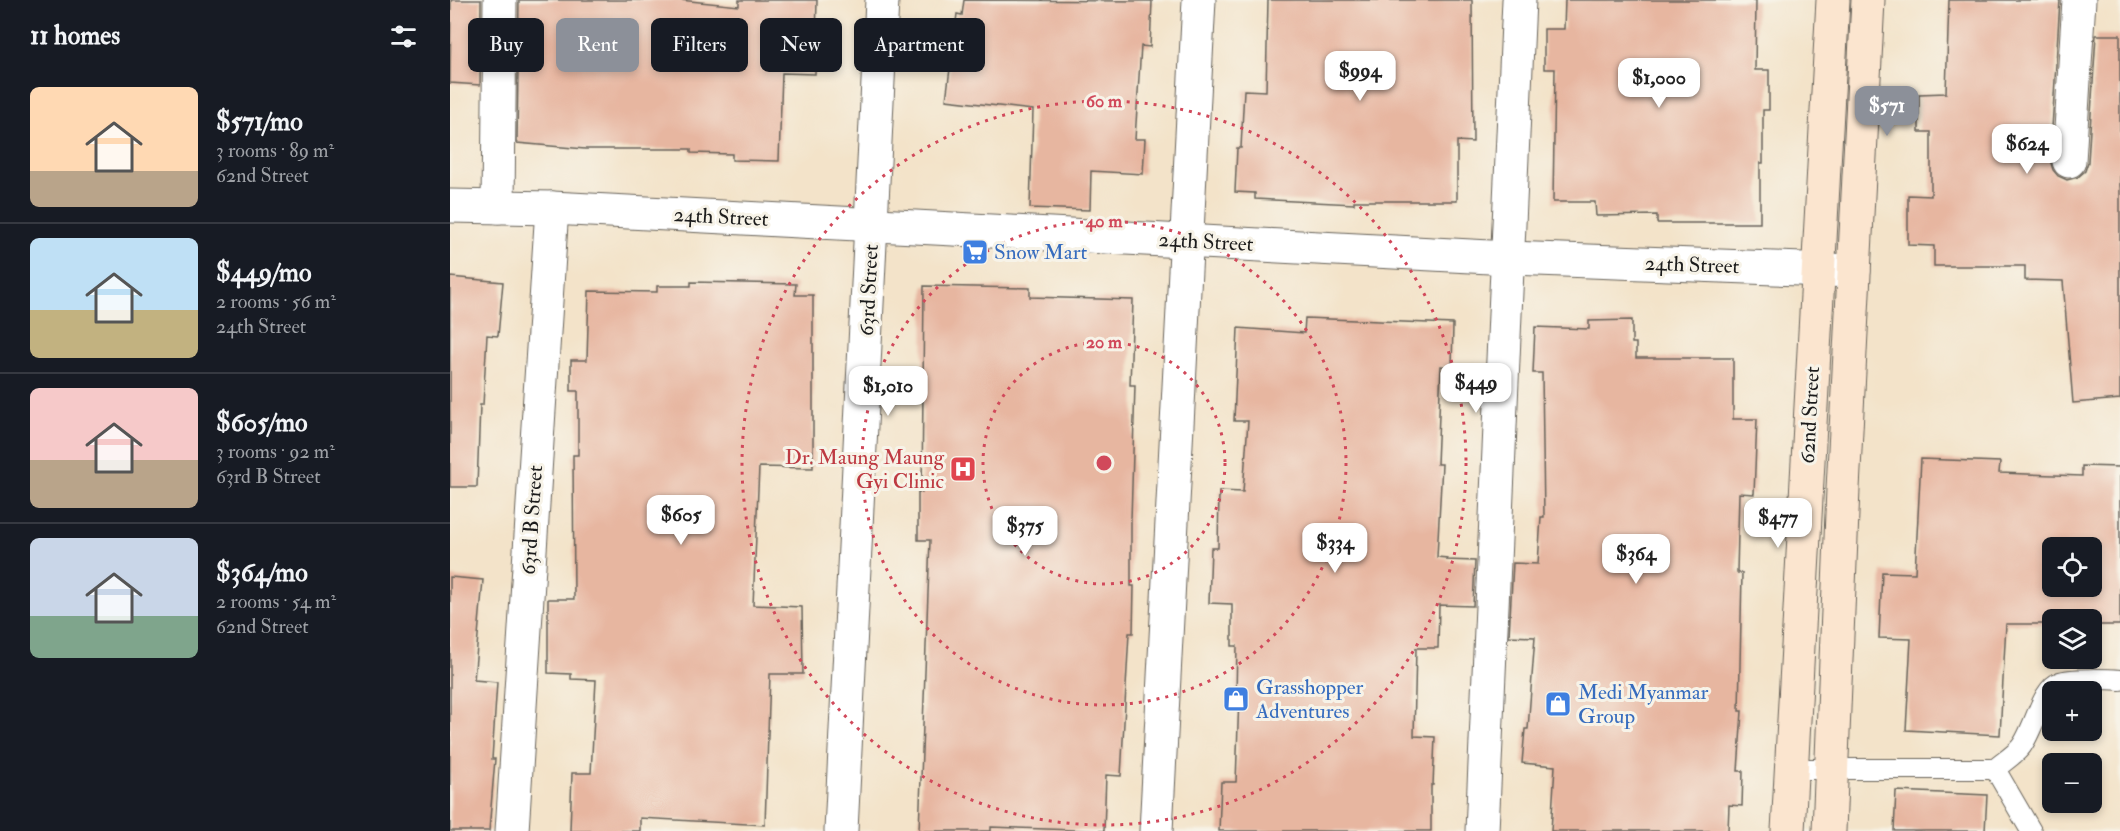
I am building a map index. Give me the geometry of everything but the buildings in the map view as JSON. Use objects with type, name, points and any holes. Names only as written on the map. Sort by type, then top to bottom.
[{"type":"main road","name":"62nd Street","points":[[1788,831],[1833,0]]},
{"type":"main road","name":"62nd Street","points":[[1829,831],[1843,489],[1868,0]]},
{"type":"street","points":[[498,207],[500,0]]},
{"type":"street","name":"63rd Street","points":[[841,831],[882,0]]},
{"type":"street","points":[[1156,831],[1199,0]]},
{"type":"street","points":[[1482,831],[1519,0]]},
{"type":"street","points":[[2069,161],[2079,0]]},
{"type":"street","name":"24th Street","points":[[450,206],[552,208],[1509,258],[1854,271]]},
{"type":"street","name":"63rd B Street","points":[[512,831],[552,208]]},
{"type":"lane","points":[[1792,769],[1995,768],[2020,748],[2033,727],[2047,692],[2059,682],[2120,680]]},
{"type":"lane","points":[[1995,768],[2031,831]]},
{"type":"place","name":"Snow Mart","points":[[975,252]]},
{"type":"place","name":"Dr. Maung Maung Gyi Clinic","points":[[963,469]]},
{"type":"place","name":"Grasshopper Adventures","points":[[1236,699]]},
{"type":"place","name":"Medi Myanmar Group","points":[[1558,704]]}]
